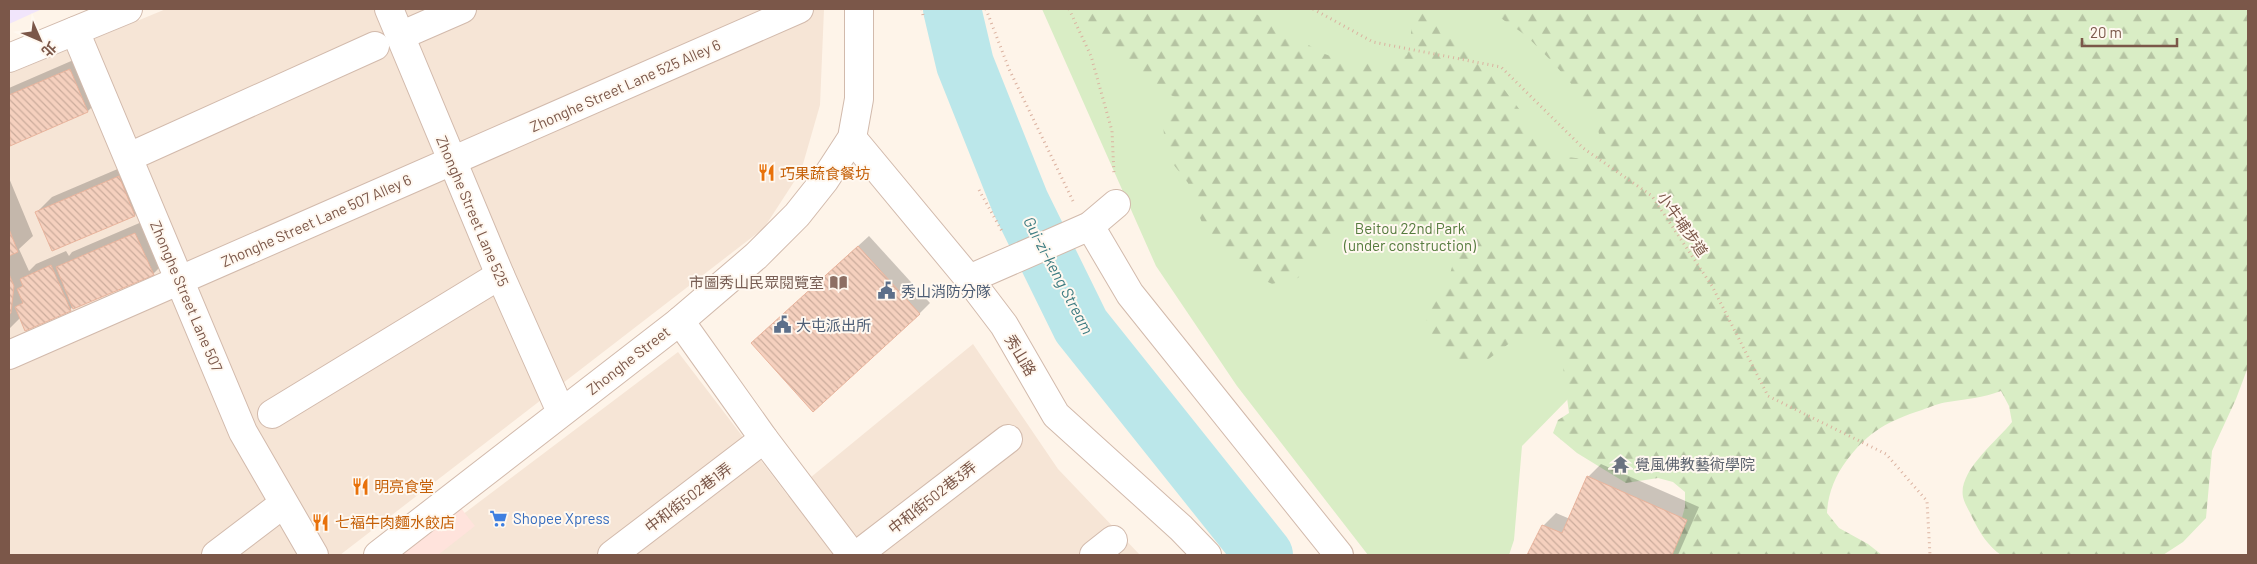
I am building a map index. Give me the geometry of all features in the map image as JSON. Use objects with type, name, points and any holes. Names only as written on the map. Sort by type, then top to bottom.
[{"type":"street","points":[[9,58],[128,9]]},
{"type":"street","name":"Zhonghe Street Lane 525","points":[[389,9],[388,41],[451,161],[561,412]]},
{"type":"street","points":[[129,157],[462,9]]},
{"type":"street","name":"Zhonghe Street Lane 525 Alley 6","points":[[451,161],[799,9]]},
{"type":"street","points":[[852,138],[859,99],[859,9]]},
{"type":"street","name":"Zhonghe Street Lane 507","points":[[75,31],[181,280],[243,432],[314,555]]},
{"type":"street","name":"秀山路","points":[[852,138],[970,279],[1004,326],[1056,415],[1181,528],[1207,555]]},
{"type":"street","name":"Zhonghe Street","points":[[378,555],[680,320],[756,256],[797,215],[824,181],[852,138]]},
{"type":"street","name":"Zhonghe Street Lane 507 Alley 6","points":[[9,355],[451,161]]},
{"type":"street","points":[[970,279],[1090,226],[1116,204]]},
{"type":"street","points":[[1090,226],[1130,294],[1339,555]]},
{"type":"street","points":[[272,414],[500,275]]},
{"type":"street","points":[[680,320],[764,439],[852,555]]},
{"type":"street","name":"中和街502巷1弄","points":[[612,555],[764,439]]},
{"type":"street","name":"中和街502巷3弄","points":[[857,555],[1008,439]]},
{"type":"street","points":[[216,555],[283,504]]},
{"type":"path","points":[[922,9],[923,15]]},
{"type":"path","points":[[986,9],[1009,70],[1060,178],[1080,214],[1090,226]]},
{"type":"path","points":[[1068,9],[1091,56],[1112,131],[1116,204]]},
{"type":"path","name":"小牛埔步道","points":[[1313,9],[1373,42],[1501,67],[1583,148],[1652,196],[1712,286],[1768,396],[1886,454],[1926,501],[1930,555]]},
{"type":"path","points":[[979,190],[1016,258]]},
{"type":"shaded area","points":[[9,9],[42,9],[9,24]]},
{"type":"shaded area","points":[[166,9],[824,9],[820,105],[801,171],[764,228],[340,555],[9,555],[9,74]]},
{"type":"shaded area","points":[[973,344],[1058,469],[1140,555],[409,555],[678,352],[788,496]]},
{"type":"shaded area","points":[[453,498],[475,526],[438,555],[380,555]]},
{"type":"green space","name":"Beitou 22nd Park (under construction)","points":[[1042,9],[1859,9],[1613,353],[1522,446],[1514,540],[1509,555],[1368,555],[1237,386],[1156,266]]},
{"type":"green space","points":[[1077,9],[1248,9],[1322,53],[1350,63],[1393,63],[1407,55],[1411,39],[1411,9],[1435,9],[1440,33],[1468,48],[1490,71],[1523,114],[1531,130],[1541,142],[1567,157],[1584,159],[1594,148],[1599,138],[1596,123],[1589,109],[1568,79],[1542,51],[1491,9],[2248,9],[2248,367],[2236,399],[2212,451],[2206,518],[2183,542],[2163,555],[2001,555],[1992,548],[1976,524],[1966,506],[1963,497],[1963,487],[1972,467],[2012,422],[2009,406],[2001,391],[1981,397],[1941,403],[1899,418],[1871,434],[1847,460],[1833,485],[1827,513],[1839,528],[1868,544],[1882,555],[1642,555],[1640,535],[1681,521],[1685,507],[1685,492],[1673,482],[1658,478],[1626,483],[1577,453],[1553,433],[1558,420],[1569,413],[1561,352],[1550,341],[1519,336],[1486,361],[1469,365],[1440,347],[1429,331],[1426,303],[1450,274],[1454,260],[1445,248],[1434,239],[1406,227],[1375,222],[1345,221],[1331,233],[1324,250],[1298,278],[1272,284],[1248,272],[1207,235],[1188,183],[1166,155],[1163,124],[1174,113],[1177,98],[1162,91],[1118,57],[1103,43]]},
{"type":"building","points":[[70,69],[88,112],[10,146],[9,95]]},
{"type":"building","points":[[119,176],[135,216],[52,251],[35,212]]},
{"type":"building","points":[[9,229],[18,252],[9,256]]},
{"type":"building","points":[[135,233],[154,275],[73,309],[56,267]]},
{"type":"building","points":[[858,246],[920,314],[813,412],[751,343]]},
{"type":"building","points":[[51,265],[71,311],[25,331],[15,307],[23,303],[17,289],[23,286],[20,279]]},
{"type":"building","points":[[9,274],[14,286],[11,313],[9,315]]},
{"type":"building","points":[[1587,476],[1687,520],[1672,555],[1527,555],[1542,525],[1562,533]]},
{"type":"waterway","name":"Gui-zi-keng Stream","points":[[952,9],[965,64],[1020,202],[1081,326],[1264,555]]},
{"type":"place","name":"巧果蔬食餐坊","points":[[766,173]]},
{"type":"place","name":"市圖秀山民眾閱覽室","points":[[838,282]]},
{"type":"place","name":"秀山消防分隊","points":[[887,291]]},
{"type":"place","name":"大屯派出所","points":[[782,325]]},
{"type":"place","name":"覺風佛教藝術學院","points":[[1621,464]]},
{"type":"place","name":"明亮食堂","points":[[360,486]]},
{"type":"place","name":"Shopee Xpress","points":[[499,518]]},
{"type":"place","name":"七褔牛肉麵水餃店","points":[[321,522]]}]
